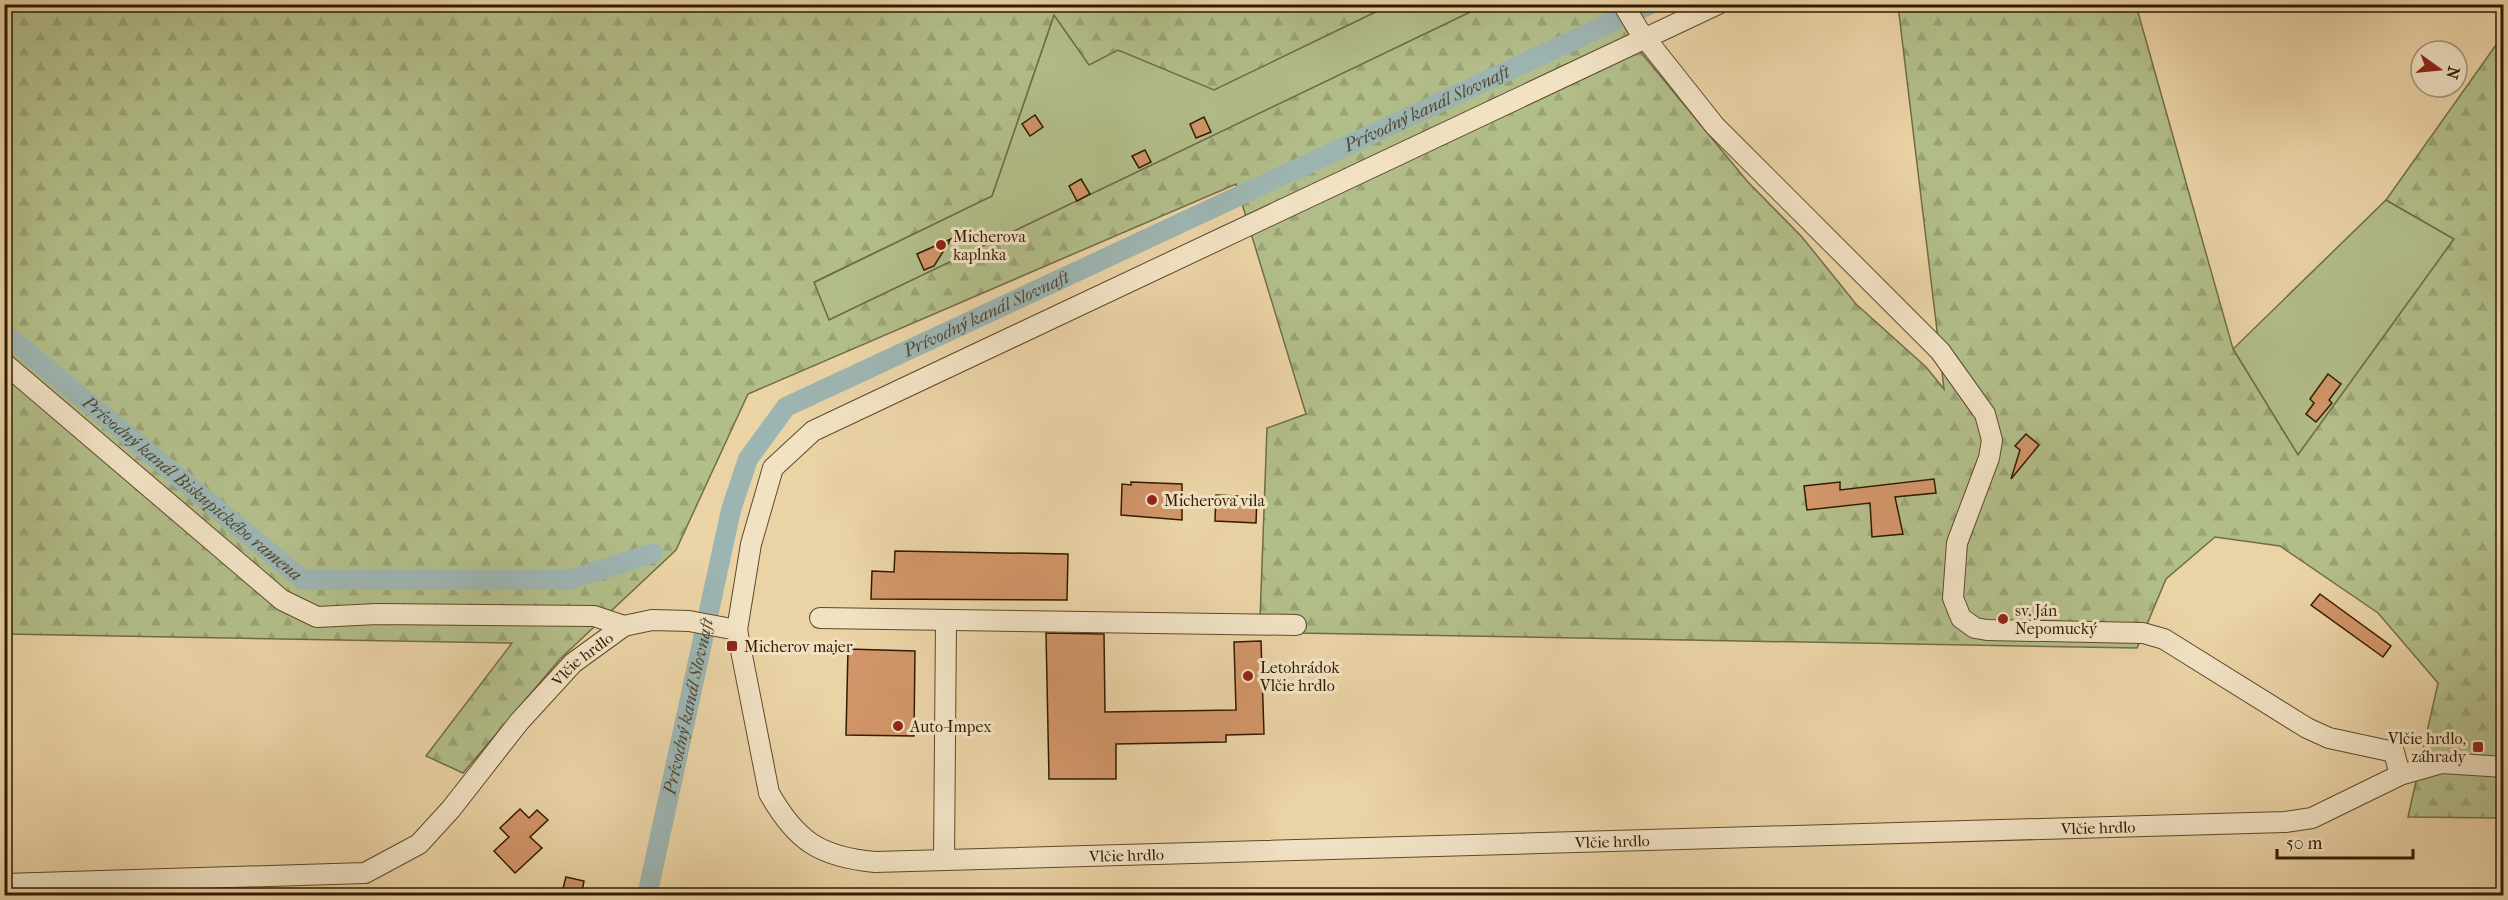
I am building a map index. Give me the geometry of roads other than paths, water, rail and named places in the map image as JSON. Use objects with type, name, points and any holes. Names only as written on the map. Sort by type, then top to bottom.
[{"type":"street","points":[[1623,4],[1642,33],[1715,126],[1940,351],[1985,414],[1992,440],[1989,458],[1957,543],[1953,598],[1961,618],[1976,628],[1987,630],[2143,633],[2164,639],[2206,663],[2307,728],[2329,738],[2394,752],[2400,775]]},
{"type":"street","points":[[730,629],[773,468],[813,431],[1642,33],[1718,4]]},
{"type":"street","points":[[4,363],[282,600],[317,617],[377,614],[594,616],[624,626]]},
{"type":"street","points":[[820,618],[1296,625]]},
{"type":"street","name":"Vlčie hrdlo","points":[[4,884],[364,873],[419,844],[451,809],[519,722],[573,663],[624,626],[652,620],[689,621],[730,629],[769,793],[796,833],[831,855],[875,862],[2285,822],[2312,818],[2400,775],[2442,763],[2504,767]]},
{"type":"street","points":[[944,860],[946,621]]},
{"type":"waterway","name":"Prívodný kanál Slovnaft","points":[[647,896],[731,510],[748,459],[786,407],[1651,4]]},
{"type":"waterway","name":"Prívodný kanál Biskupického ramena","points":[[4,333],[303,580],[569,580],[653,553]]},
{"type":"place","name":"Micherova kaplnka","points":[[941,245]]},
{"type":"place","name":"Micherova vila","points":[[1152,500]]},
{"type":"place","name":"sv. Ján Nepomucký","points":[[2003,619]]},
{"type":"place","name":"Micherov majer","points":[[732,646]]},
{"type":"place","name":"Letohrádok Vlčie hrdlo","points":[[1248,676]]},
{"type":"place","name":"Auto-Impex","points":[[898,726]]},
{"type":"place","name":"Vlčie hrdlo, záhrady","points":[[2478,747]]}]
